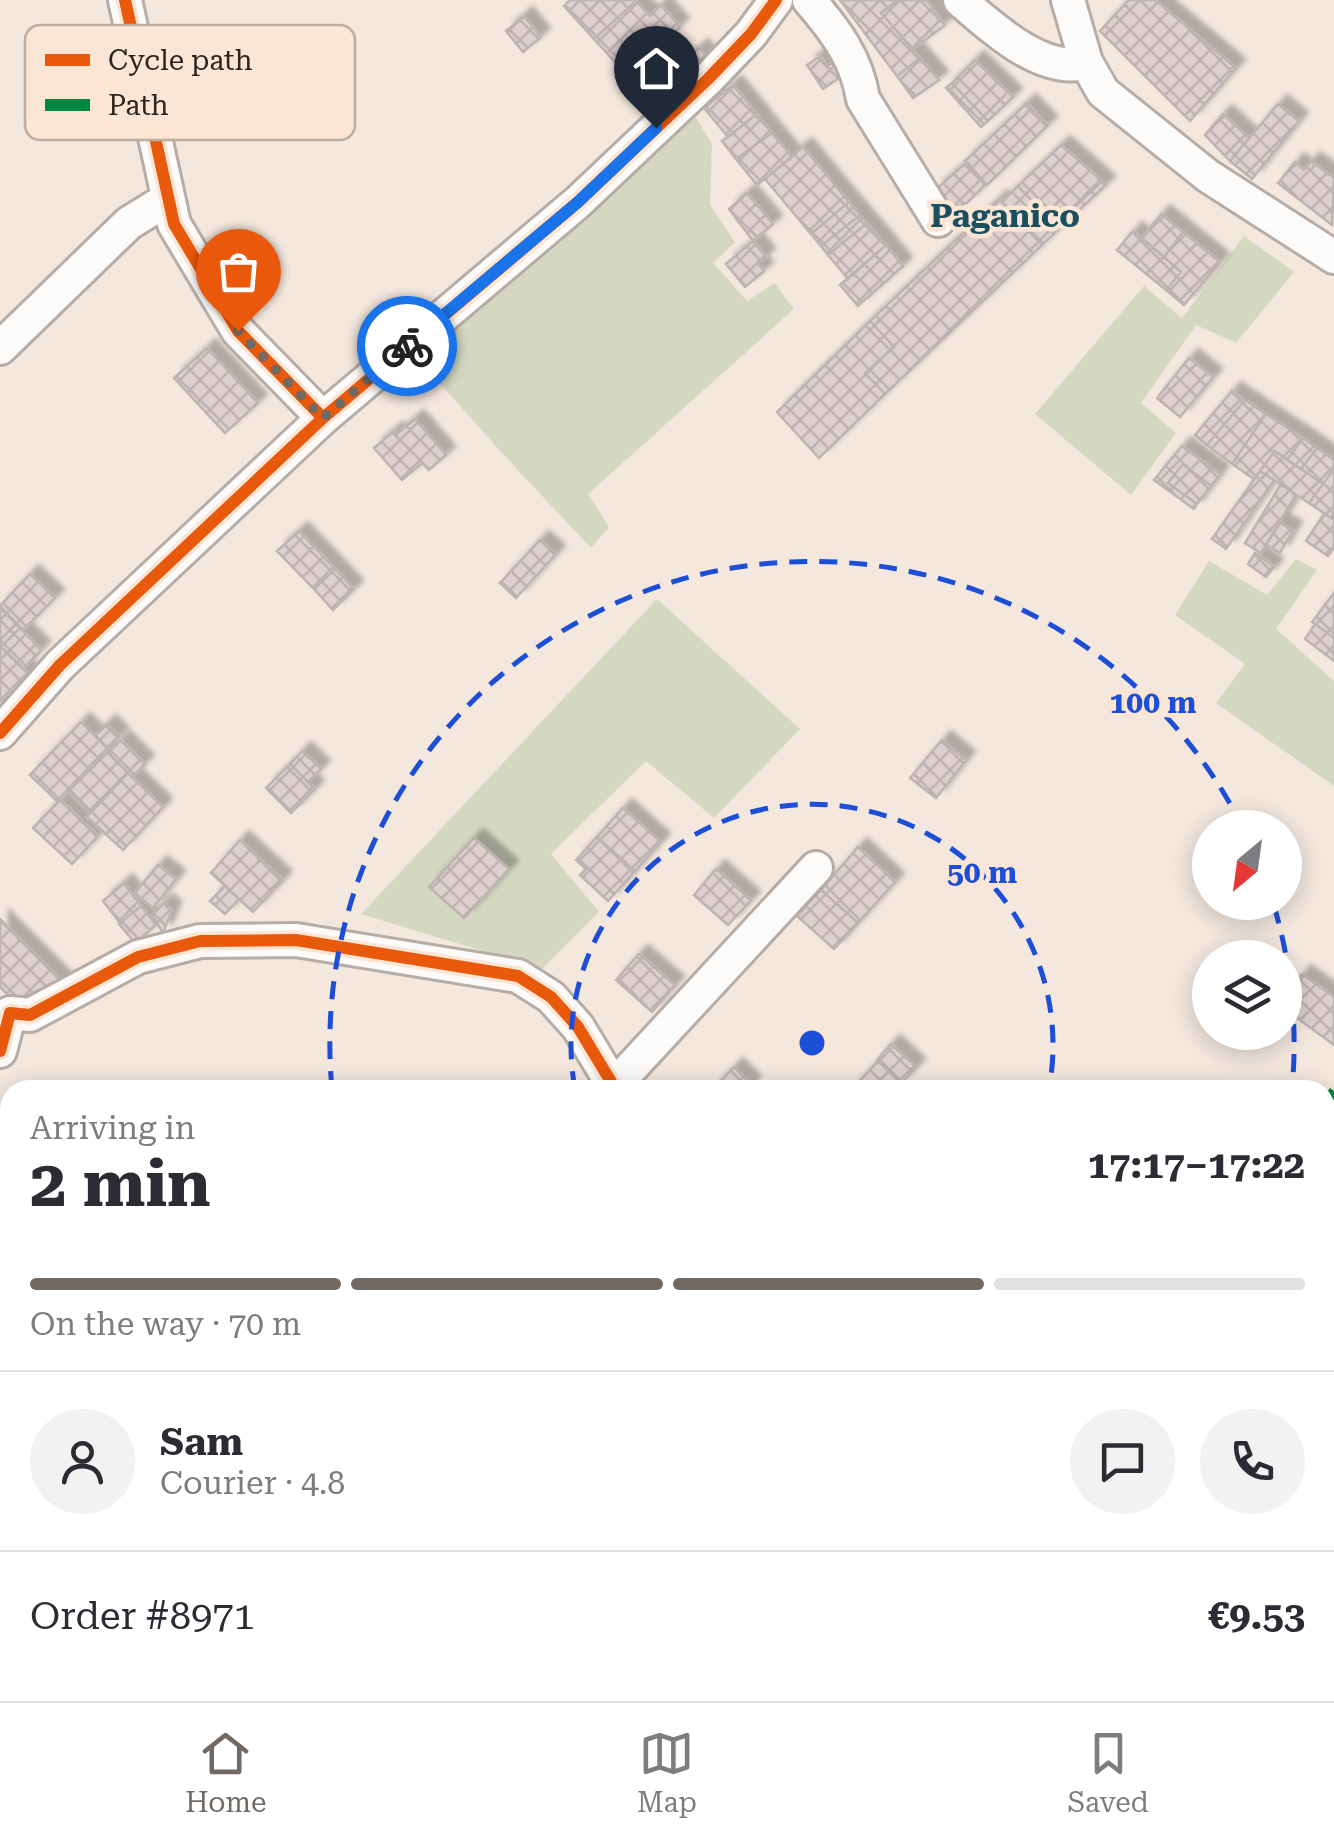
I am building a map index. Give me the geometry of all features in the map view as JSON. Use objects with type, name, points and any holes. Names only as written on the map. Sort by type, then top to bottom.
[{"type":"street","points":[[125,0],[130,25]]},
{"type":"street","points":[[0,733],[60,665],[323,418],[578,202],[708,79],[751,34],[776,0]]},
{"type":"street","points":[[809,0],[840,36],[860,81],[863,99],[938,220]]},
{"type":"street","points":[[960,0],[1041,59],[1073,66],[1086,62]]},
{"type":"street","points":[[1068,0],[1086,62],[1103,92],[1208,176],[1334,258]]},
{"type":"street","points":[[155,140],[174,224],[238,331],[323,418]]},
{"type":"street","points":[[0,348],[129,223],[168,199]]},
{"type":"street","points":[[621,1080],[816,868]]},
{"type":"street","points":[[0,1051],[5,1008],[30,1015],[138,957],[200,941],[296,940],[518,976],[551,997],[578,1027],[609,1080]]},
{"type":"green space","points":[[695,116],[712,144],[710,205],[735,242],[713,263],[747,301],[774,283],[794,309],[588,494],[609,527],[591,548],[416,356]]},
{"type":"green space","points":[[1244,236],[1294,272],[1236,343],[1196,325],[1141,403],[1176,433],[1131,495],[1035,414],[1144,286],[1182,318]]},
{"type":"green space","points":[[1296,559],[1317,570],[1276,629],[1334,681],[1334,786],[1216,703],[1245,664],[1175,615],[1209,561],[1267,595]]},
{"type":"green space","points":[[657,599],[800,729],[714,818],[646,761],[551,854],[599,912],[542,969],[361,914]]},
{"type":"building","points":[[570,0],[636,1],[594,39],[564,6]]},
{"type":"building","points":[[840,0],[898,0],[881,13],[920,58],[897,76]]},
{"type":"building","points":[[898,0],[927,0],[945,25],[913,49],[881,13]]},
{"type":"building","points":[[1129,0],[1155,0],[1236,68],[1190,121],[1100,31]]},
{"type":"building","points":[[636,1],[650,16],[661,5],[680,27],[627,75],[594,39]]},
{"type":"building","points":[[524,16],[541,37],[523,52],[506,31]]},
{"type":"building","points":[[699,48],[709,59],[662,99],[652,89]]},
{"type":"building","points":[[820,56],[827,66],[839,59],[848,72],[823,89],[807,65]]},
{"type":"building","points":[[920,58],[939,80],[913,98],[897,76]]},
{"type":"building","points":[[975,60],[1013,97],[988,121],[952,83]]},
{"type":"building","points":[[952,83],[988,121],[981,127],[946,88]]},
{"type":"building","points":[[733,85],[757,114],[728,137],[704,108]]},
{"type":"building","points":[[1027,103],[1048,125],[987,185],[965,161]]},
{"type":"building","points":[[1278,104],[1299,121],[1252,179],[1230,161]]},
{"type":"building","points":[[757,114],[772,133],[736,159],[722,141]]},
{"type":"building","points":[[1223,114],[1249,138],[1230,161],[1205,135]]},
{"type":"building","points":[[772,133],[792,157],[757,185],[736,159]]},
{"type":"building","points":[[1061,145],[1102,181],[1055,225],[1018,186]]},
{"type":"building","points":[[803,147],[849,202],[811,234],[765,179]]},
{"type":"building","points":[[1311,161],[1334,178],[1332,225],[1278,183],[1295,162],[1304,170]]},
{"type":"building","points":[[967,162],[986,184],[967,203],[950,209],[934,191]]},
{"type":"building","points":[[1102,181],[1106,185],[1059,229],[1055,225]]},
{"type":"building","points":[[1018,186],[1059,229],[1042,245],[1002,202]]},
{"type":"building","points":[[747,193],[773,224],[753,241],[729,209]]},
{"type":"building","points":[[999,199],[1042,245],[885,394],[865,373],[894,347],[870,321]]},
{"type":"building","points":[[849,202],[860,215],[821,246],[811,234]]},
{"type":"building","points":[[1161,214],[1183,232],[1164,257],[1142,238]]},
{"type":"building","points":[[860,215],[867,223],[828,255],[821,246]]},
{"type":"building","points":[[867,223],[886,245],[848,279],[828,255]]},
{"type":"building","points":[[1133,231],[1181,272],[1166,290],[1117,250]]},
{"type":"building","points":[[1183,232],[1220,262],[1184,305],[1166,290],[1181,272],[1164,257]]},
{"type":"building","points":[[753,241],[766,257],[758,264],[764,271],[745,287],[726,264]]},
{"type":"building","points":[[886,245],[903,266],[858,306],[840,285]]},
{"type":"building","points":[[870,321],[894,347],[865,373],[885,394],[819,458],[777,412]]},
{"type":"building","points":[[207,348],[258,403],[225,433],[174,378]]},
{"type":"building","points":[[1189,358],[1213,377],[1180,417],[1157,398]]},
{"type":"building","points":[[1232,391],[1245,400],[1207,445],[1195,435]]},
{"type":"building","points":[[1245,400],[1266,414],[1232,464],[1207,445]]},
{"type":"building","points":[[1266,414],[1303,438],[1287,460],[1275,451],[1254,479],[1232,464]]},
{"type":"building","points":[[415,419],[446,455],[429,470],[422,463],[402,480],[374,448]]},
{"type":"building","points":[[1303,438],[1317,448],[1301,469],[1287,460]]},
{"type":"building","points":[[1182,446],[1220,474],[1211,486],[1183,464],[1168,483],[1197,504],[1194,509],[1154,480]]},
{"type":"building","points":[[1317,448],[1334,460],[1334,469],[1323,484],[1301,469]]},
{"type":"building","points":[[1275,451],[1323,484],[1309,503],[1260,471]]},
{"type":"building","points":[[1183,464],[1211,486],[1197,504],[1168,483]]},
{"type":"building","points":[[1334,469],[1334,513],[1331,518],[1309,503]]},
{"type":"building","points":[[1260,471],[1274,480],[1226,549],[1212,539]]},
{"type":"building","points":[[1281,484],[1296,495],[1261,553],[1245,543]]},
{"type":"building","points":[[1324,514],[1334,520],[1334,548],[1328,556],[1306,541]]},
{"type":"building","points":[[1280,523],[1293,530],[1280,553],[1266,545]]},
{"type":"building","points":[[299,531],[335,569],[314,589],[277,551]]},
{"type":"building","points":[[540,540],[556,554],[516,598],[500,583]]},
{"type":"building","points":[[1255,553],[1274,567],[1266,577],[1248,564]]},
{"type":"building","points":[[335,569],[354,589],[333,610],[314,589]]},
{"type":"building","points":[[30,574],[55,598],[23,630],[0,606]]},
{"type":"building","points":[[1334,593],[1334,638],[1312,622]]},
{"type":"building","points":[[0,608],[20,628],[1,647],[0,646]]},
{"type":"building","points":[[1315,624],[1334,638],[1334,661],[1305,639]]},
{"type":"building","points":[[20,628],[41,650],[23,669],[1,647]]},
{"type":"building","points":[[0,646],[30,675],[2,702],[0,700]]},
{"type":"building","points":[[81,722],[107,748],[57,801],[30,775]]},
{"type":"building","points":[[107,724],[119,736],[107,748],[95,736]]},
{"type":"building","points":[[121,740],[145,764],[132,777],[108,753]]},
{"type":"building","points":[[942,740],[966,760],[936,798],[910,778]]},
{"type":"building","points":[[106,750],[128,773],[90,813],[67,790]]},
{"type":"building","points":[[302,751],[321,769],[308,782],[290,764]]},
{"type":"building","points":[[290,764],[315,789],[291,813],[266,788]]},
{"type":"building","points":[[128,773],[163,807],[123,850],[87,817]]},
{"type":"building","points":[[60,800],[98,836],[72,864],[33,828]]},
{"type":"building","points":[[623,808],[661,842],[635,871],[597,837]]},
{"type":"building","points":[[597,837],[635,871],[608,901],[580,875],[586,869],[576,860]]},
{"type":"building","points":[[474,838],[509,869],[464,918],[429,887]]},
{"type":"building","points":[[240,840],[283,880],[253,912],[211,873]]},
{"type":"building","points":[[858,847],[895,882],[858,923],[821,890]]},
{"type":"building","points":[[158,865],[176,879],[153,908],[135,893]]},
{"type":"building","points":[[716,869],[751,900],[728,925],[694,895]]},
{"type":"building","points":[[124,883],[141,906],[120,923],[103,901]]},
{"type":"building","points":[[225,886],[239,899],[225,914],[210,901]]},
{"type":"building","points":[[821,890],[858,923],[834,949],[797,916]]},
{"type":"building","points":[[164,903],[172,910],[163,933],[152,915]]},
{"type":"building","points":[[141,906],[156,925],[135,943],[119,924]]},
{"type":"building","points":[[0,919],[65,984],[29,1002],[15,1002],[0,987]]},
{"type":"building","points":[[639,954],[675,985],[652,1012],[616,980]]},
{"type":"building","points":[[1302,974],[1334,997],[1334,1045],[1302,1021]]},
{"type":"building","points":[[891,1044],[916,1067],[905,1080],[899,1080],[877,1060]]},
{"type":"building","points":[[878,1061],[898,1080],[860,1080]]},
{"type":"building","points":[[734,1067],[747,1080],[722,1080]]},
{"type":"cycle path","points":[[125,0],[130,25]]},
{"type":"cycle path","points":[[0,733],[60,665],[323,418],[578,202],[708,79],[751,34],[776,0]]},
{"type":"cycle path","points":[[156,140],[174,224],[238,331],[323,418]]},
{"type":"cycle path","points":[[0,1051],[10,1013],[30,1015],[138,957],[200,941],[296,940],[518,976],[551,997],[578,1027],[610,1080]]},
{"type":"way so far","points":[[238,331],[323,418],[407,346]]},
{"type":"district","name":"Paganico","points":[[1005,216]]},
{"type":"route","points":[[407,346],[578,202],[656,128]]}]
